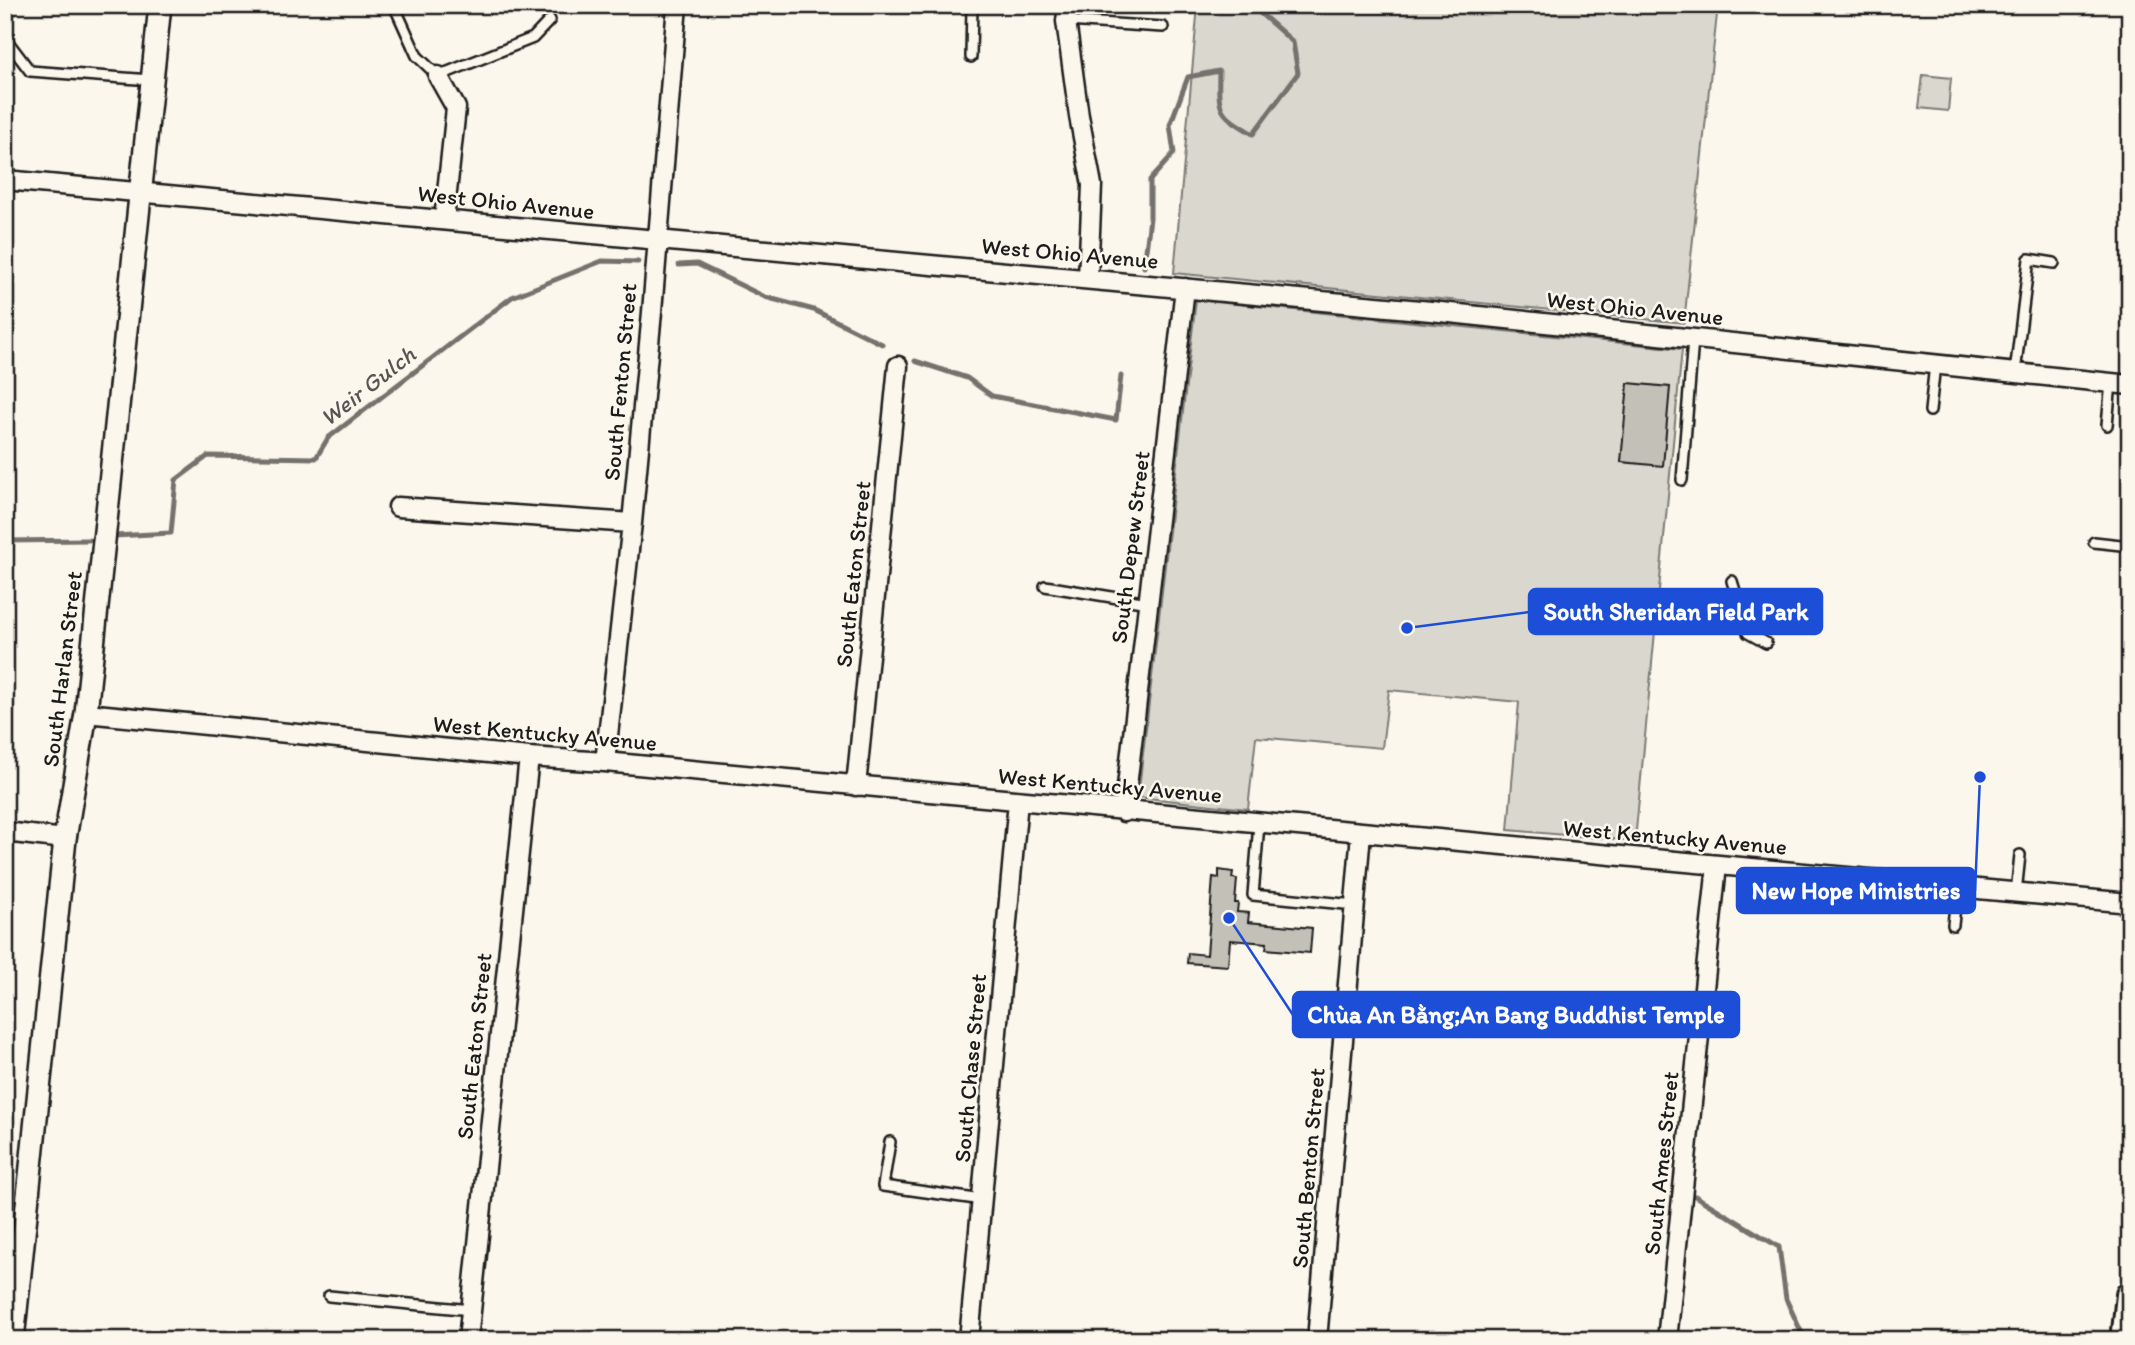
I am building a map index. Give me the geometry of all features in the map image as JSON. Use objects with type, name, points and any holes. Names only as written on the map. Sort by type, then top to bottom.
[{"type":"main road","points":[[2125,1340],[2130,1295]]},
{"type":"street","name":"South Harlan Street","points":[[13,1340],[65,839],[86,713],[160,5]]},
{"type":"street","name":"South Fenton Street","points":[[605,762],[632,523],[677,5]]},
{"type":"street","points":[[1067,13],[1079,116],[1092,185],[1088,279]]},
{"type":"street","points":[[438,76],[456,108],[444,220]]},
{"type":"street","name":"West Ohio Avenue","points":[[5,180],[1185,288],[2130,385]]},
{"type":"street","name":"South Depew Street","points":[[1124,812],[1185,288]]},
{"type":"street","name":"South Eaton Street","points":[[856,786],[898,366]]},
{"type":"street","points":[[398,507],[632,523]]},
{"type":"street","name":"West Kentucky Avenue","points":[[86,713],[529,757],[2130,903]]},
{"type":"street","name":"South Eaton Street","points":[[468,1340],[529,757]]},
{"type":"street","name":"South Chase Street","points":[[969,1340],[1018,801]]},
{"type":"street","points":[[5,832],[65,839]]},
{"type":"street","name":"South Benton Street","points":[[1317,1340],[1361,833]]},
{"type":"street","name":"South Ames Street","points":[[1667,1340],[1717,865]]},
{"type":"lane","points":[[394,5],[417,56],[438,76],[533,38],[550,20]]},
{"type":"lane","points":[[971,57],[972,5]]},
{"type":"lane","points":[[1067,13],[1163,27]]},
{"type":"lane","points":[[5,38],[30,71],[153,80]]},
{"type":"lane","points":[[2015,373],[2029,259],[2054,263]]},
{"type":"lane","points":[[1682,480],[1693,339]]},
{"type":"lane","points":[[1930,411],[1935,364]]},
{"type":"lane","points":[[2107,425],[2111,383]]},
{"type":"lane","points":[[2094,542],[2130,546]]},
{"type":"lane","points":[[1732,581],[1748,633],[1766,643]]},
{"type":"lane","points":[[1045,586],[1148,603]]},
{"type":"lane","points":[[1259,824],[1253,895],[1355,905]]},
{"type":"lane","points":[[2016,892],[2020,855]]},
{"type":"lane","points":[[1953,925],[1957,887]]},
{"type":"lane","points":[[890,1142],[883,1186],[983,1200]]},
{"type":"lane","points":[[330,1296],[471,1310]]},
{"type":"shaded area","points":[[1198,5],[1718,5],[1684,323],[1174,273]]},
{"type":"shaded area","points":[[1923,75],[1951,78],[1948,111],[1919,108]]},
{"type":"shaded area","points":[[1196,300],[1682,349],[1635,841],[1508,830],[1519,702],[1389,690],[1382,748],[1256,737],[1248,809],[1138,797]]},
{"type":"building","points":[[1628,383],[1670,387],[1663,466],[1621,462]]},
{"type":"building","points":[[1219,870],[1233,872],[1232,878],[1237,879],[1237,912],[1249,913],[1248,922],[1312,928],[1310,953],[1266,949],[1267,943],[1230,940],[1228,966],[1187,963],[1188,953],[1207,955],[1213,877],[1219,878]]},
{"type":"waterway","name":"Weir Gulch","points":[[1144,267],[1150,218],[1150,180],[1174,153],[1170,125],[1188,77],[1219,71],[1222,110],[1253,134],[1298,73],[1293,42],[1251,5]]},
{"type":"waterway","name":"Weir Gulch","points":[[114,536],[171,533],[176,480],[208,456],[316,458],[328,438],[512,297],[602,261],[638,262]]},
{"type":"waterway","name":"Weir Gulch","points":[[679,265],[697,264],[765,297],[814,310],[882,344]]},
{"type":"waterway","name":"Weir Gulch","points":[[915,361],[967,378],[992,396],[1116,420],[1121,376]]},
{"type":"waterway","name":"Weir Gulch","points":[[5,541],[89,540]]},
{"type":"waterway","points":[[1695,1196],[1779,1247],[1786,1299],[1805,1340]]},
{"type":"place","name":"South Sheridan Field Park","points":[[1407,628]]},
{"type":"place","name":"New Hope Ministries","points":[[1980,777]]},
{"type":"place","name":"Chùa An Bằng;An Bang Buddhist Temple","points":[[1229,918]]}]
